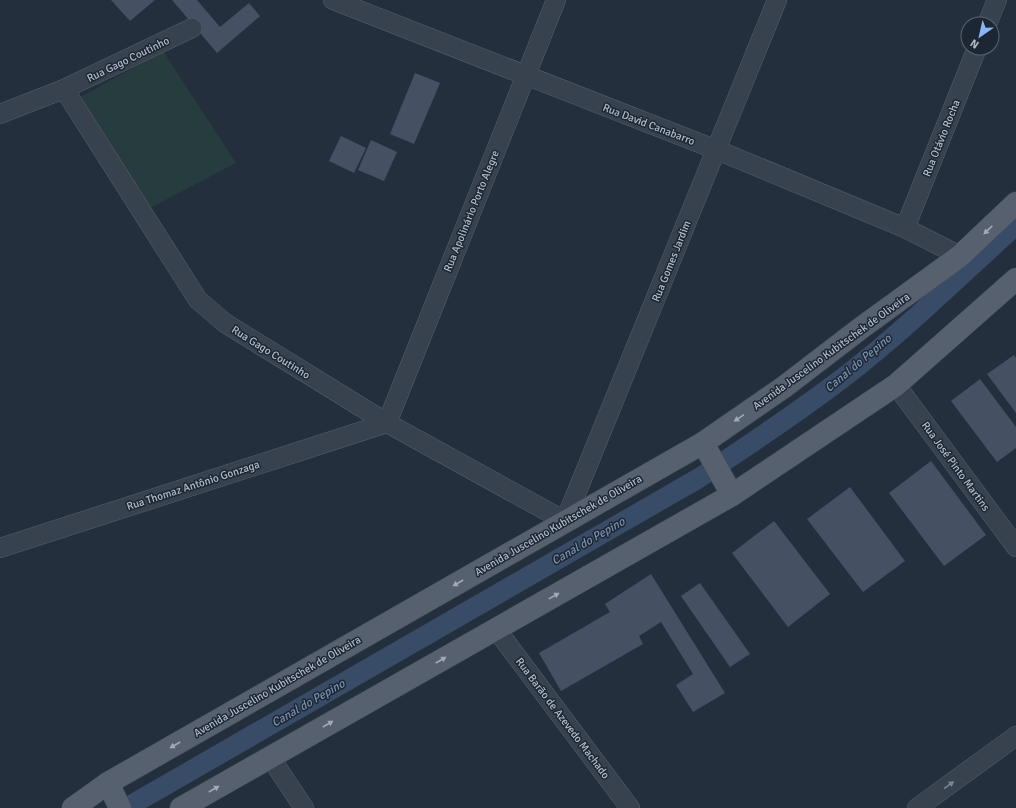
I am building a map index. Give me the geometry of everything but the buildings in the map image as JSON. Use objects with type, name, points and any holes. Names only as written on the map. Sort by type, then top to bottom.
[{"type":"main road","name":"Avenida Juscelino Kubitschek de Oliveira","points":[[73,808],[115,796],[565,521],[706,448],[861,328],[960,256],[1016,203]]},
{"type":"main road","points":[[181,808],[496,629],[730,490],[896,385],[1016,279]]},
{"type":"main road","points":[[706,448],[730,490]]},
{"type":"street","name":"Rua David Canabarro","points":[[333,0],[717,150],[905,228],[960,256]]},
{"type":"street","name":"Rua Apolinário Porto Alegre","points":[[387,423],[556,0]]},
{"type":"street","name":"Rua Gomes Jardim","points":[[565,521],[777,0]]},
{"type":"street","points":[[990,16],[997,0]]},
{"type":"street","name":"Rua Gago Coutinho","points":[[0,114],[64,89],[192,28]]},
{"type":"street","name":"Rua Otávio Rocha","points":[[905,228],[974,56]]},
{"type":"street","name":"Rua Gago Coutinho","points":[[64,89],[198,300],[225,324],[387,423],[565,521]]},
{"type":"street","name":"Rua José Pinto Martins","points":[[896,385],[1016,547]]},
{"type":"street","name":"Rua Thomaz Antônio Gonzaga","points":[[0,548],[387,423]]},
{"type":"street","name":"Rua Barão de Azevedo Machado","points":[[496,629],[630,808]]},
{"type":"street","points":[[917,808],[1016,736]]},
{"type":"street","points":[[270,757],[304,808]]},
{"type":"green space","points":[[163,51],[236,163],[150,208],[77,99]]},
{"type":"waterway","name":"Canal do Pepino","points":[[126,808],[699,478],[793,414],[848,374],[913,320],[1016,225]]}]
